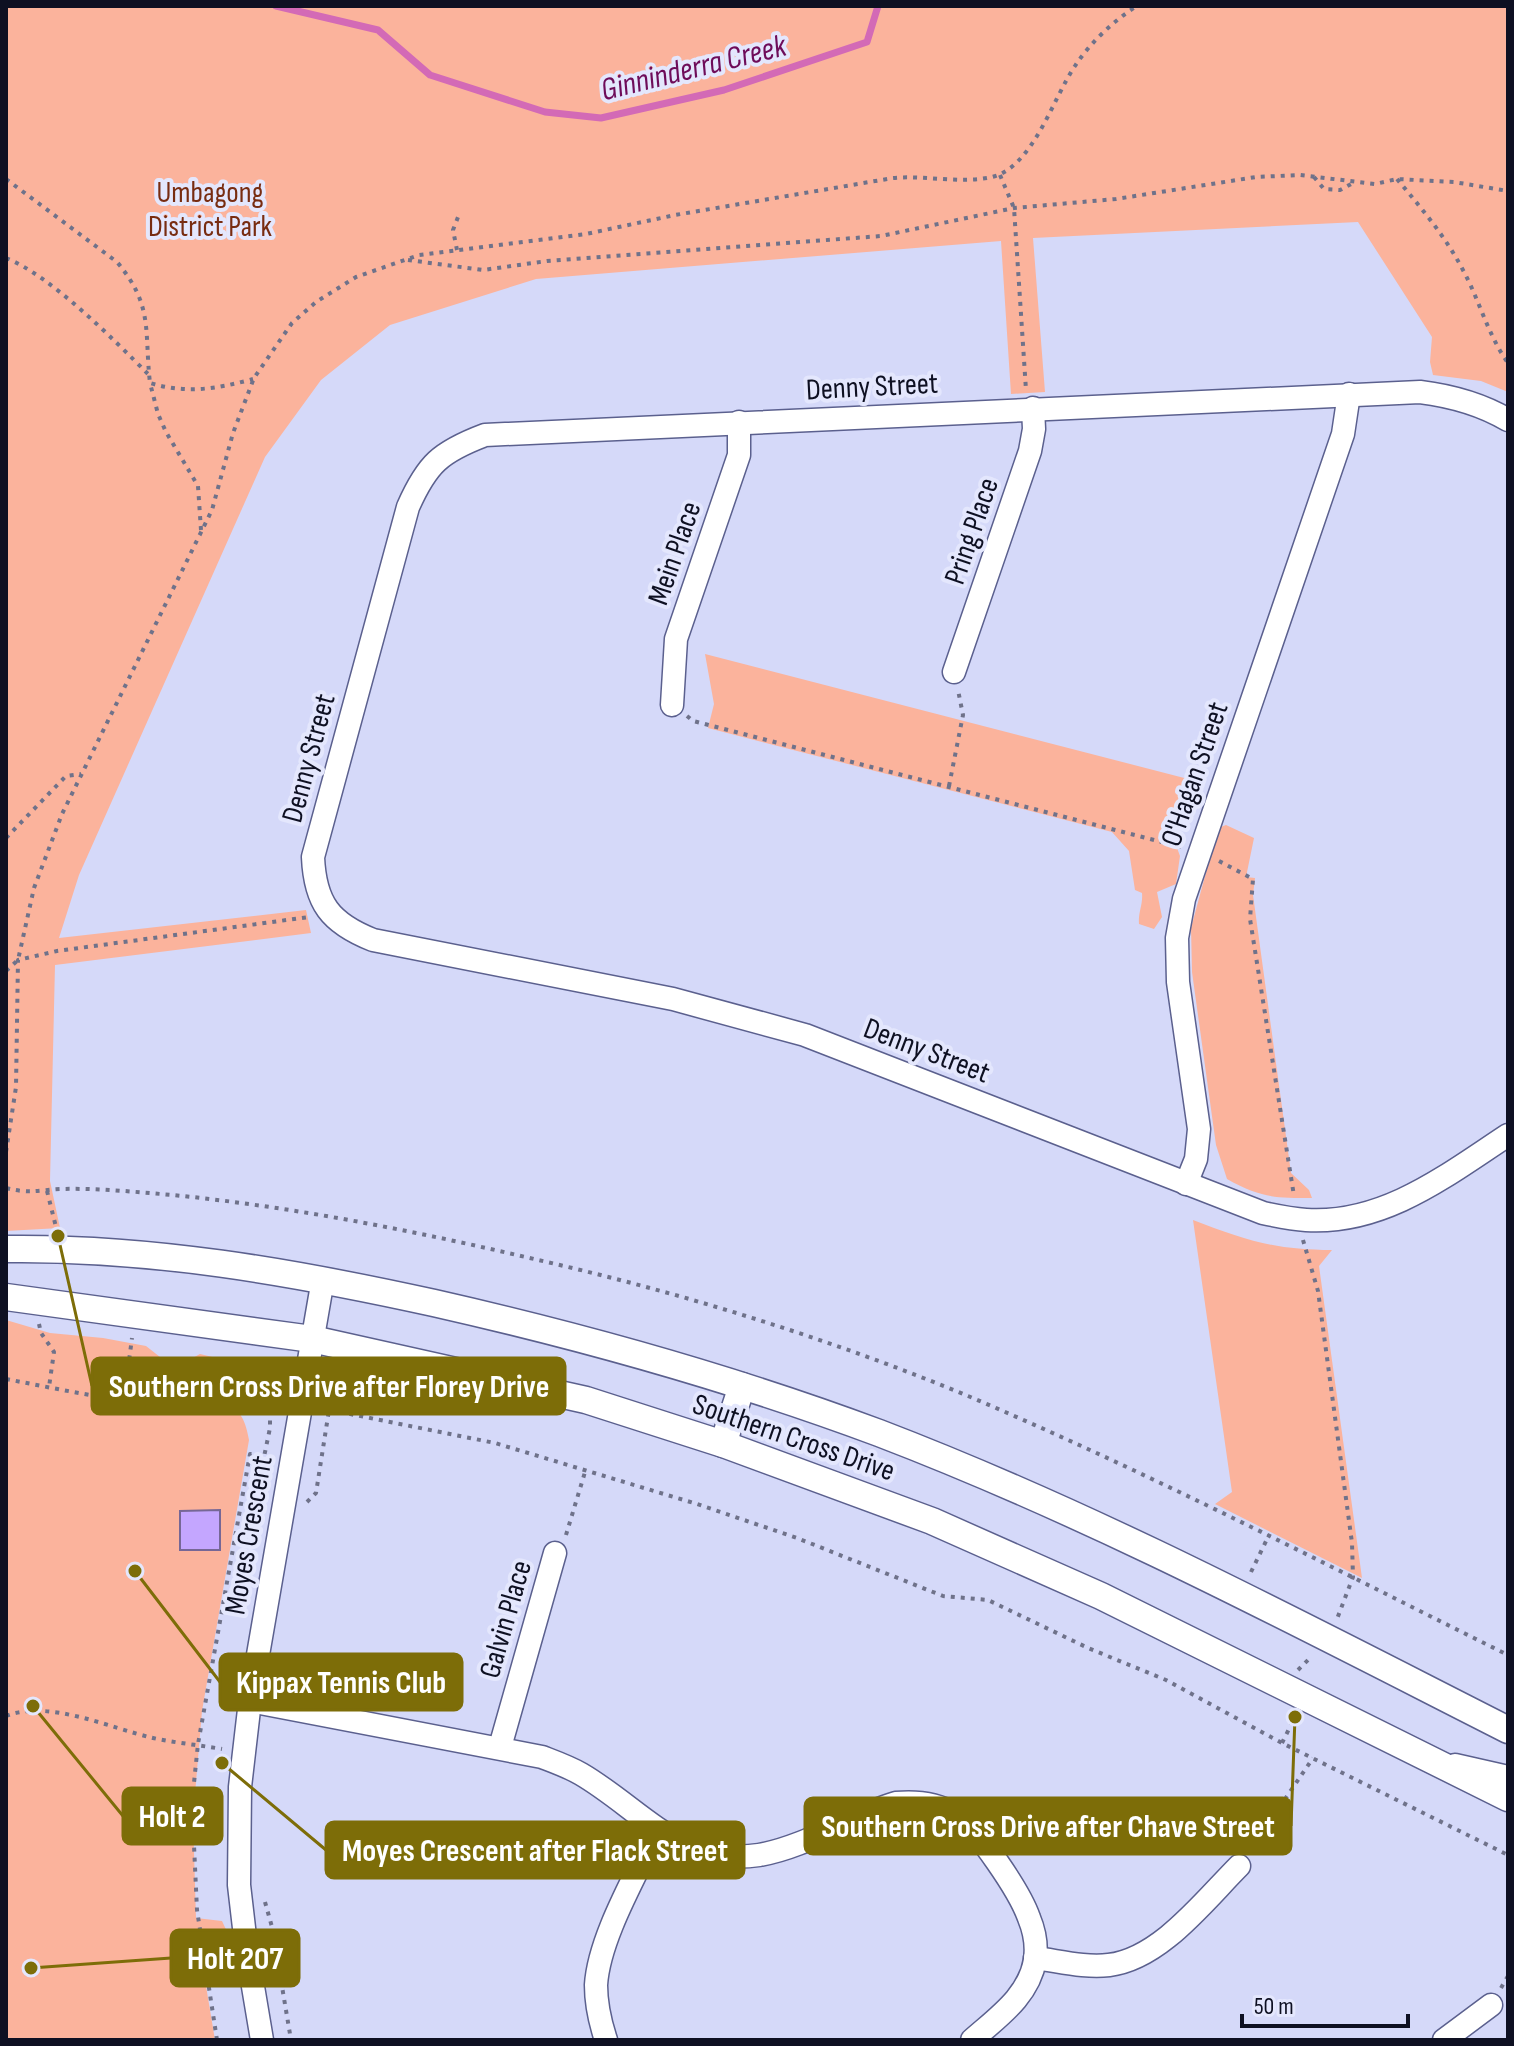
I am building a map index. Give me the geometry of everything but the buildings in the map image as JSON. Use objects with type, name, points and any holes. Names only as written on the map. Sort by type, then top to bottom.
[{"type":"main road","name":"Southern Cross Drive","points":[[6,1249],[149,1255],[323,1279],[491,1316],[742,1386],[879,1434],[1133,1542],[1508,1730]]},
{"type":"main road","name":"Southern Cross Drive","points":[[6,1297],[312,1339],[586,1400],[723,1444],[932,1521],[1087,1589],[1508,1798]]},
{"type":"main road","points":[[723,1444],[742,1386]]},
{"type":"main road","points":[[1481,1716],[1508,1717]]},
{"type":"street","name":"Denny Street","points":[[1508,420],[1487,408],[1443,395],[1420,392],[485,435],[455,447],[431,466],[408,507],[315,845],[314,882],[323,905],[331,914],[350,931],[373,940],[688,1003],[805,1035],[1263,1213],[1298,1219],[1348,1218],[1389,1207],[1428,1187],[1508,1135]]},
{"type":"street","name":"O'Hagan Street","points":[[1186,1184],[1196,1159],[1199,1129],[1178,982],[1177,938],[1184,899],[1343,434],[1349,394]]},
{"type":"street","name":"Pring Place","points":[[954,672],[1030,451],[1034,429],[1030,408]]},
{"type":"street","name":"Mein Place","points":[[672,705],[676,639],[739,455],[739,422]]},
{"type":"street","name":"Moyes Crescent","points":[[262,2040],[249,1969],[239,1885],[238,1825],[243,1754],[323,1279]]},
{"type":"street","name":"Galvin Place","points":[[500,1747],[555,1553]]},
{"type":"street","points":[[250,1701],[542,1757],[581,1774],[657,1830],[683,1845],[711,1854],[735,1857],[760,1855],[896,1803],[936,1805],[969,1826],[1029,1915],[1033,1930],[1035,1958],[1017,2000],[972,2040]]},
{"type":"street","points":[[1436,1761],[1508,1777]]},
{"type":"street","points":[[606,2040],[597,1996],[602,1950],[657,1830]]},
{"type":"street","points":[[1035,1958],[1086,1965],[1109,1965],[1133,1958],[1168,1936],[1239,1866]]},
{"type":"street","points":[[1444,2040],[1491,2005]]},
{"type":"path","points":[[6,1152],[16,1087],[18,960],[24,924],[38,875],[62,814],[212,510],[233,433],[254,378],[292,323],[316,302],[356,277],[403,260],[586,234],[675,215],[893,178],[975,179],[1000,174],[1012,168],[1027,151],[1075,65],[1099,37],[1137,6]]},
{"type":"path","points":[[1000,174],[1014,208],[1030,408]]},
{"type":"path","points":[[1313,176],[1324,189],[1340,190],[1355,182]]},
{"type":"path","points":[[403,260],[483,270],[547,261],[881,236],[1014,208],[1116,199],[1256,177],[1313,176],[1375,184],[1397,179],[1454,182],[1508,191]]},
{"type":"path","points":[[6,179],[117,262],[140,294],[146,314],[150,383],[162,423],[198,486],[201,532]]},
{"type":"path","points":[[1397,179],[1441,233],[1465,273],[1497,347],[1508,363]]},
{"type":"path","points":[[457,250],[453,230],[460,212]]},
{"type":"path","points":[[6,258],[27,266],[116,342],[149,376]]},
{"type":"path","points":[[150,383],[171,389],[198,391],[254,378]]},
{"type":"path","points":[[949,786],[963,715],[954,672]]},
{"type":"path","points":[[672,705],[693,721],[1199,851],[1253,879],[1250,919],[1298,1219],[1318,1291],[1352,1543],[1353,1577]]},
{"type":"path","points":[[6,838],[66,776],[82,774]]},
{"type":"path","points":[[6,971],[18,960],[57,951],[331,914]]},
{"type":"path","points":[[6,1188],[35,1193],[72,1190],[174,1195],[319,1216],[419,1233],[539,1260],[695,1302],[839,1348],[965,1395],[1143,1473],[1508,1655]]},
{"type":"path","points":[[124,1399],[132,1338]]},
{"type":"path","points":[[6,1379],[84,1395],[230,1410],[284,1400]]},
{"type":"path","points":[[217,2040],[197,1910],[192,1802],[198,1745],[250,1454],[264,1457],[270,1428],[270,1403]]},
{"type":"path","points":[[319,1408],[495,1443],[697,1504],[797,1538],[943,1596],[988,1600],[1088,1648],[1166,1680],[1282,1743],[1508,1855]]},
{"type":"path","points":[[555,1553],[563,1548],[585,1472]]},
{"type":"path","points":[[1248,1578],[1269,1535]]},
{"type":"path","points":[[6,1716],[20,1711],[52,1711],[155,1739],[243,1754]]},
{"type":"path","points":[[1282,1743],[1295,1717]]},
{"type":"path","points":[[1239,1866],[1313,1758]]},
{"type":"path","points":[[264,1898],[272,1927],[291,2040]]},
{"type":"green space","name":"Umbagong District Park","points":[[6,6],[1508,6],[1508,392],[1481,381],[1433,375],[1430,362],[1432,337],[1358,222],[1033,238],[1045,392],[1011,394],[1001,241],[536,279],[390,325],[321,380],[265,457],[79,875],[59,938],[306,910],[311,933],[55,965],[50,1181],[60,1228],[6,1231]]},
{"type":"green space","points":[[705,654],[1192,780],[1173,837],[1180,856],[1176,884],[1157,892],[1162,917],[1154,929],[1139,924],[1142,893],[1135,890],[1129,851],[1112,832],[708,728],[714,704]]},
{"type":"green space","points":[[1226,825],[1254,838],[1246,877],[1255,878],[1253,895],[1291,1173],[1309,1190],[1312,1198],[1268,1196],[1227,1179],[1216,1145],[1192,972],[1191,928],[1218,828]]},
{"type":"green space","points":[[1193,1220],[1261,1242],[1332,1250],[1319,1266],[1362,1578],[1215,1504],[1232,1492]]},
{"type":"green space","points":[[6,1320],[50,1333],[146,1346],[174,1368],[200,1354],[225,1360],[214,1399],[235,1408],[247,1432],[249,1440],[202,1711],[193,1818],[196,1918],[222,1921],[231,1940],[200,1950],[215,2040],[6,2040]]},
{"type":"waterway","name":"Ginninderra Creek","points":[[276,6],[378,30],[430,75],[545,112],[601,118],[724,90],[867,42],[878,6]]},
{"type":"place","name":"Southern Cross Drive after Florey Drive","points":[[58,1236]]},
{"type":"place","name":"Kippax Tennis Club","points":[[135,1571]]},
{"type":"place","name":"Holt 2","points":[[33,1706]]},
{"type":"place","name":"Southern Cross Drive after Chave Street","points":[[1295,1717]]},
{"type":"place","name":"Moyes Crescent after Flack Street","points":[[222,1763]]},
{"type":"place","name":"Holt 207","points":[[31,1968]]}]
